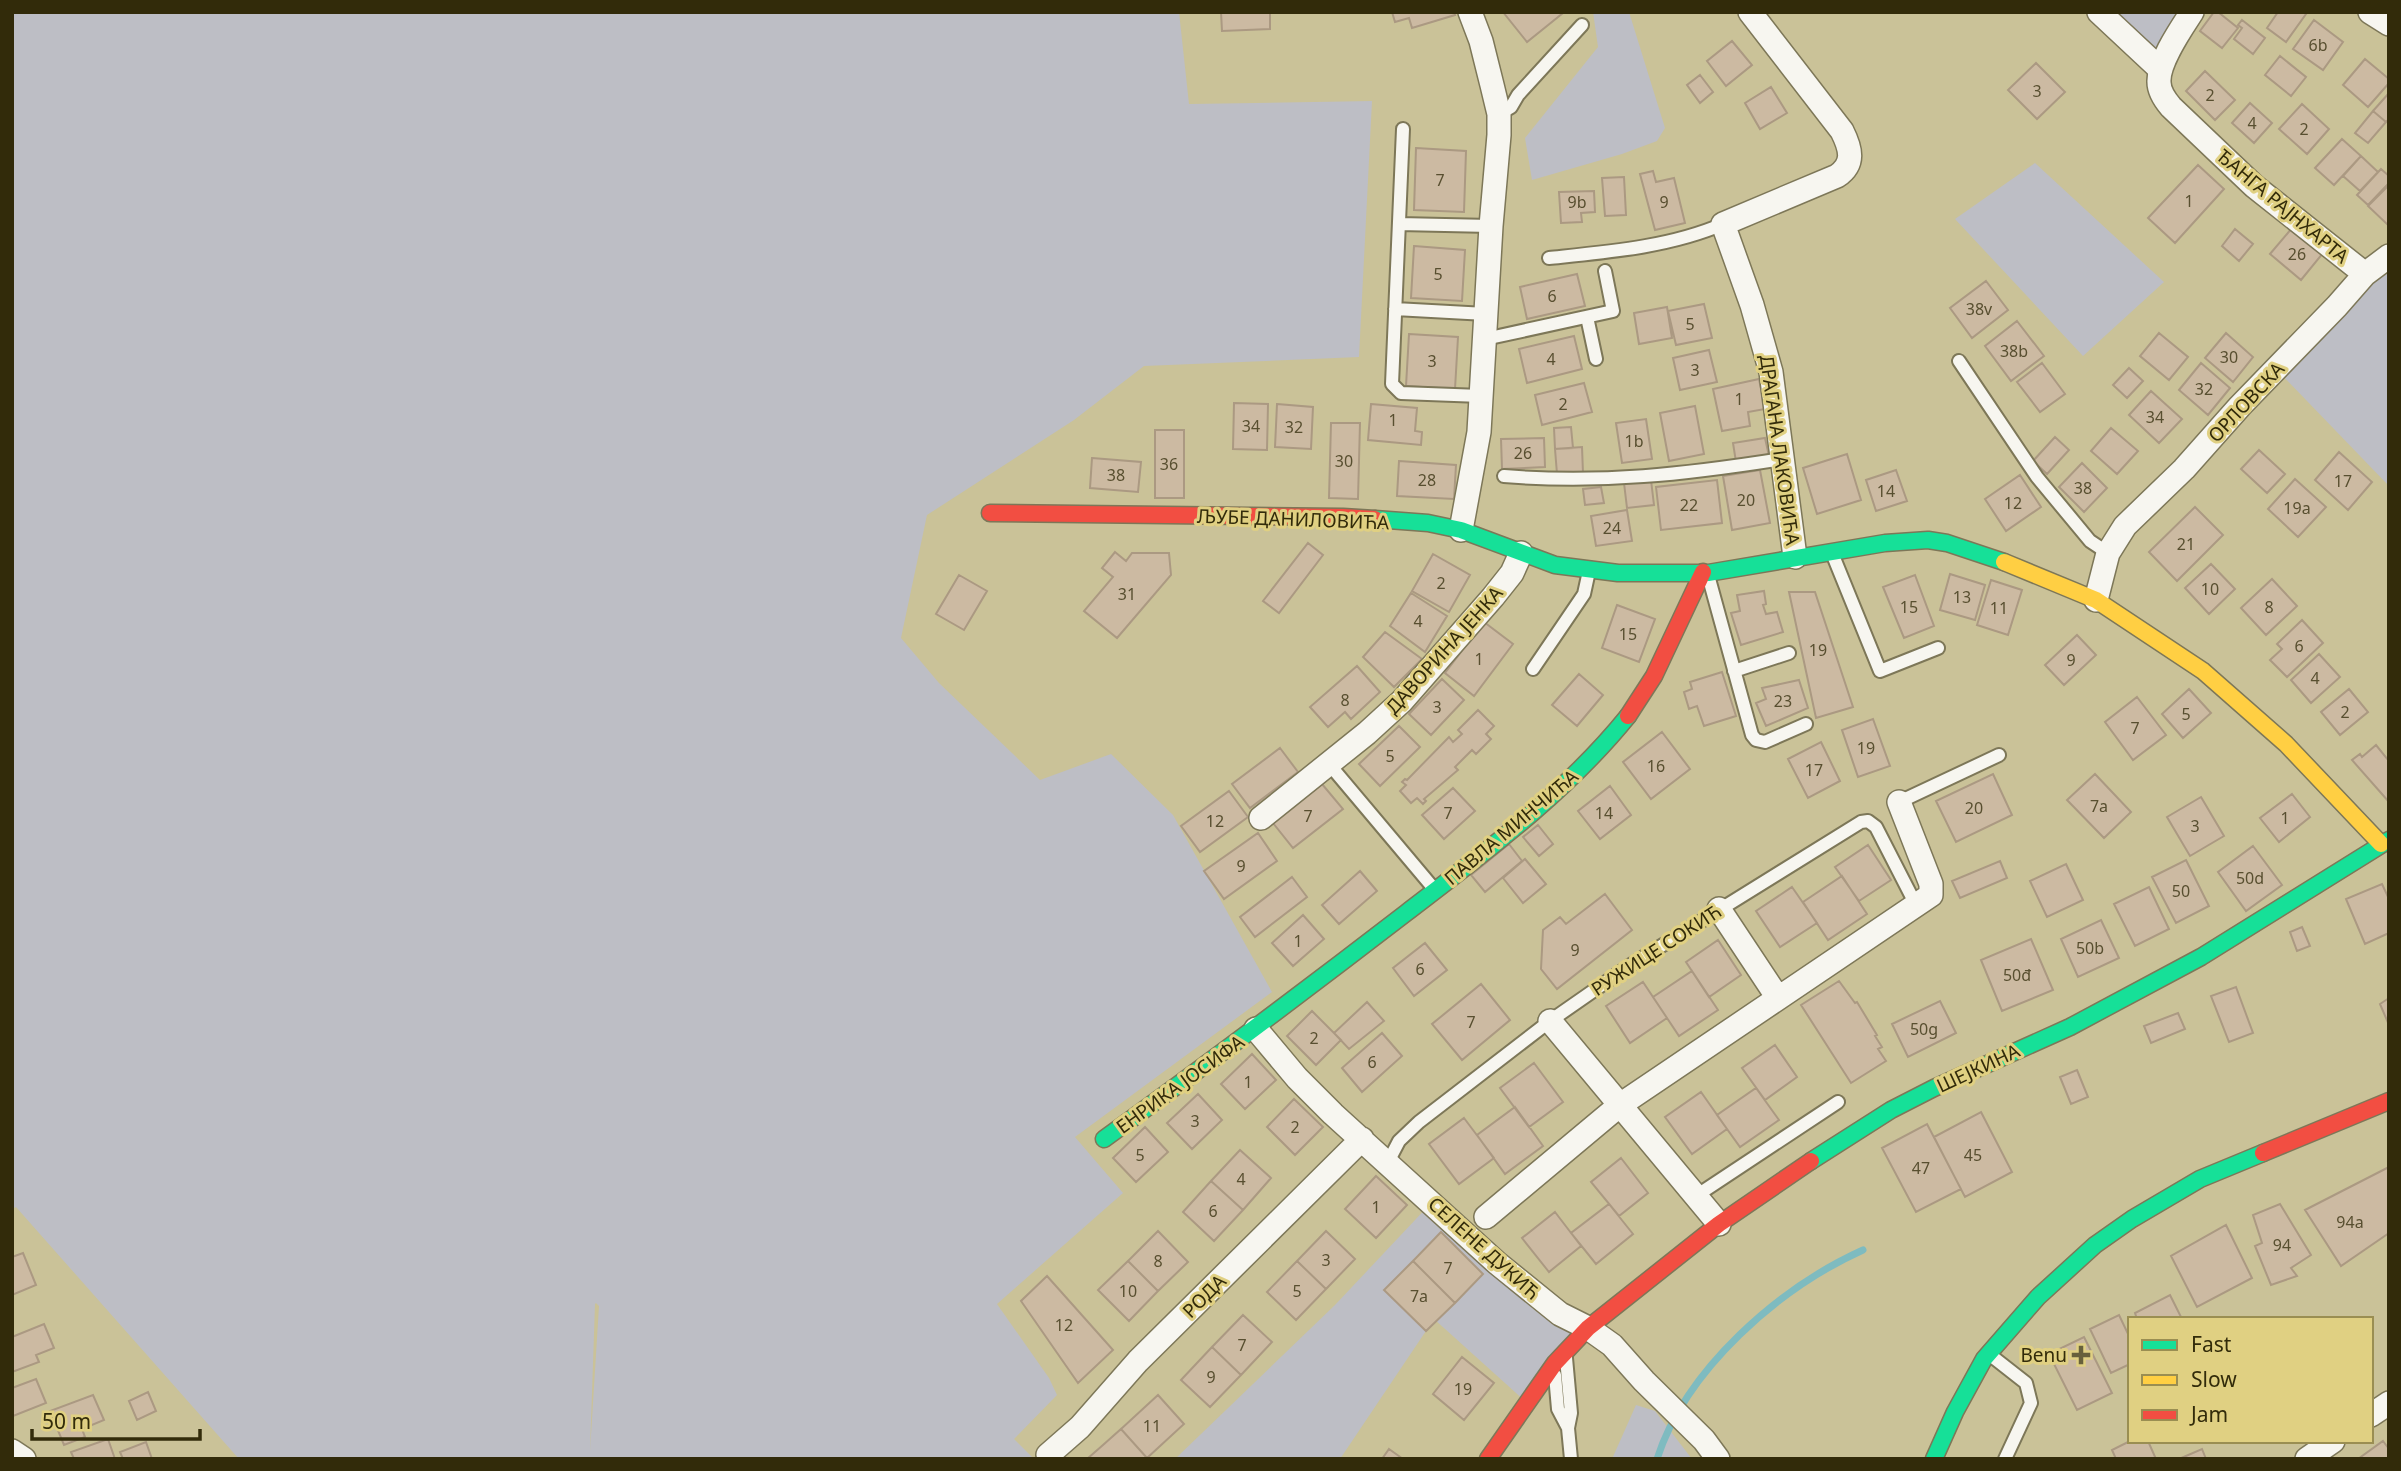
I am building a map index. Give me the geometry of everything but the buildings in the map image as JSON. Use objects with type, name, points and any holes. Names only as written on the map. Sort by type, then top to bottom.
[{"type":"street","points":[[1461,530],[1479,432],[1499,114],[1481,41],[1470,12]]},
{"type":"street","points":[[1723,225],[1837,176],[1846,170],[1851,157],[1849,144],[1842,131],[1751,12]]},
{"type":"street","points":[[2099,12],[2160,69],[2192,12]]},
{"type":"street","points":[[2370,12],[2389,24]]},
{"type":"street","name":"ЂАНГА РАЈНХАРТА","points":[[2160,69],[2159,84],[2171,107],[2254,186],[2365,274]]},
{"type":"street","name":"ДРАГАНА ЛАКОВИЋА","points":[[1723,225],[1768,357],[1795,557]]},
{"type":"street","name":"ОРЛОВСКА","points":[[2096,600],[2108,553],[2125,526],[2184,469],[2365,274],[2389,256]]},
{"type":"street","name":"ЉУБЕ ДАНИЛОВИЋА","points":[[990,513],[1343,517],[1428,523],[1461,530],[1555,565],[1590,571],[1705,573],[1885,543],[1928,540],[1947,543],[1999,560],[2096,600],[2203,671],[2286,744],[2385,842]]},
{"type":"street","name":"ДАВОРИНА ЈЕНКА","points":[[1261,818],[1402,701],[1513,573],[1521,553]]},
{"type":"street","name":"ПАВЛА МИНЧИЋА","points":[[1256,1029],[1435,891],[1546,801],[1611,737],[1638,703],[1654,676],[1705,573]]},
{"type":"street","points":[[1486,1217],[1620,1105],[1931,895],[1932,890],[1899,802]]},
{"type":"street","name":"ШЕЈКИНА","points":[[1488,1459],[1560,1357],[1588,1328],[1718,1224],[1891,1110],[2070,1027],[2201,957],[2385,842]]},
{"type":"street","points":[[1719,909],[1778,998]]},
{"type":"street","points":[[1550,1021],[1718,1224]]},
{"type":"street","name":"ЕНРИКА ЈОСИФА","points":[[1104,1139],[1256,1029]]},
{"type":"street","name":"СЕЛЕНЕ ДУКИЋ","points":[[1256,1029],[1297,1078],[1497,1263],[1560,1314],[1588,1328],[1612,1345],[1718,1459]]},
{"type":"street","points":[[1934,1459],[1947,1444],[1955,1412],[1989,1353],[2071,1264],[2132,1219],[2200,1179],[2389,1101]]},
{"type":"street","name":"РОДА","points":[[1048,1455],[1080,1427],[1138,1361],[1362,1139]]},
{"type":"street","points":[[2373,1414],[2389,1403]]},
{"type":"street","points":[[2307,1459],[2330,1443]]},
{"type":"street","points":[[12,1451],[24,1459]]},
{"type":"lane","points":[[1499,114],[1511,107],[1518,95],[1582,25]]},
{"type":"lane","points":[[1403,129],[1392,379],[1395,389],[1401,393],[1480,396]]},
{"type":"lane","points":[[1399,224],[1491,226]]},
{"type":"lane","points":[[1549,258],[1601,253],[1684,237],[1723,225]]},
{"type":"lane","points":[[1485,339],[1613,311],[1605,271]]},
{"type":"lane","points":[[1395,309],[1486,313]]},
{"type":"lane","points":[[1587,317],[1596,359]]},
{"type":"lane","points":[[1959,361],[2037,477],[2090,541],[2108,553]]},
{"type":"lane","points":[[1504,476],[1545,480],[1616,479],[1692,474],[1782,459]]},
{"type":"lane","points":[[1832,552],[1880,671],[1938,648]]},
{"type":"lane","points":[[1533,669],[1584,594],[1590,571]]},
{"type":"lane","points":[[1705,573],[1752,735],[1756,740],[1765,742],[1806,723]]},
{"type":"lane","points":[[1734,671],[1789,653]]},
{"type":"lane","points":[[1899,802],[1999,755]]},
{"type":"lane","points":[[1329,764],[1435,891]]},
{"type":"lane","name":"РУЖИЦЕ СОКИЋ","points":[[1387,1164],[1399,1141],[1419,1122],[1550,1021],[1629,966],[1861,822],[1868,821],[1876,827],[1916,905]]},
{"type":"lane","points":[[1696,1196],[1838,1102]]},
{"type":"lane","points":[[1989,1353],[2026,1383],[2030,1393],[2031,1403],[2005,1459]]},
{"type":"lane","points":[[1560,1357],[1558,1409],[1568,1428],[1572,1459]]},
{"type":"shaded area","points":[[12,12],[1179,12],[1189,104],[1372,101],[1359,357],[1144,366],[1074,420],[927,515],[901,638],[939,683],[1040,780],[1111,754],[1173,815],[1272,992],[1075,1137],[1123,1193],[997,1304],[1049,1378],[1057,1395],[1014,1439],[1034,1459],[239,1459],[16,1207],[12,1209]],"holes":[[[595,1304],[599,1306],[590,1451]]]},
{"type":"shaded area","points":[[1593,12],[1629,12],[1665,128],[1657,141],[1532,180],[1525,138],[1598,47]]},
{"type":"shaded area","points":[[2099,12],[2194,12],[2160,69]]},
{"type":"shaded area","points":[[2035,163],[2164,282],[2083,356],[1955,219]]},
{"type":"shaded area","points":[[2389,256],[2389,486],[2276,369]]},
{"type":"shaded area","points":[[1432,1202],[1588,1328],[1526,1402],[1434,1319],[1340,1459],[1175,1459],[1335,1305]]},
{"type":"shaded area","points":[[1636,1405],[1655,1411],[1692,1459],[1612,1459]]},
{"type":"waterway","points":[[1657,1459],[1671,1426],[1690,1394],[1713,1363],[1739,1335],[1799,1286],[1863,1250]]},
{"type":"traffic: fast","points":[[1375,519],[1428,523],[1461,530],[1555,565],[1618,573],[1708,573],[1885,543],[1928,540],[1947,543],[2004,562]]},
{"type":"traffic: fast","points":[[1104,1139],[1494,845],[1578,771],[1628,716]]},
{"type":"traffic: fast","points":[[1811,1161],[1891,1110],[2070,1027],[2201,957],[2389,840]]},
{"type":"traffic: fast","points":[[1934,1459],[1955,1412],[1984,1359],[2038,1297],[2095,1245],[2132,1219],[2200,1179],[2263,1153]]},
{"type":"traffic: slow","points":[[2004,562],[2096,600],[2203,671],[2286,744],[2381,844]]},
{"type":"traffic: jam","points":[[990,513],[1375,519]]},
{"type":"traffic: jam","points":[[1628,716],[1654,676],[1703,572]]},
{"type":"traffic: jam","points":[[2263,1153],[2389,1101]]},
{"type":"traffic: jam","points":[[1488,1459],[1555,1363],[1588,1328],[1719,1224],[1811,1161]]},
{"type":"place","name":"Benu","points":[[2081,1355]]}]
